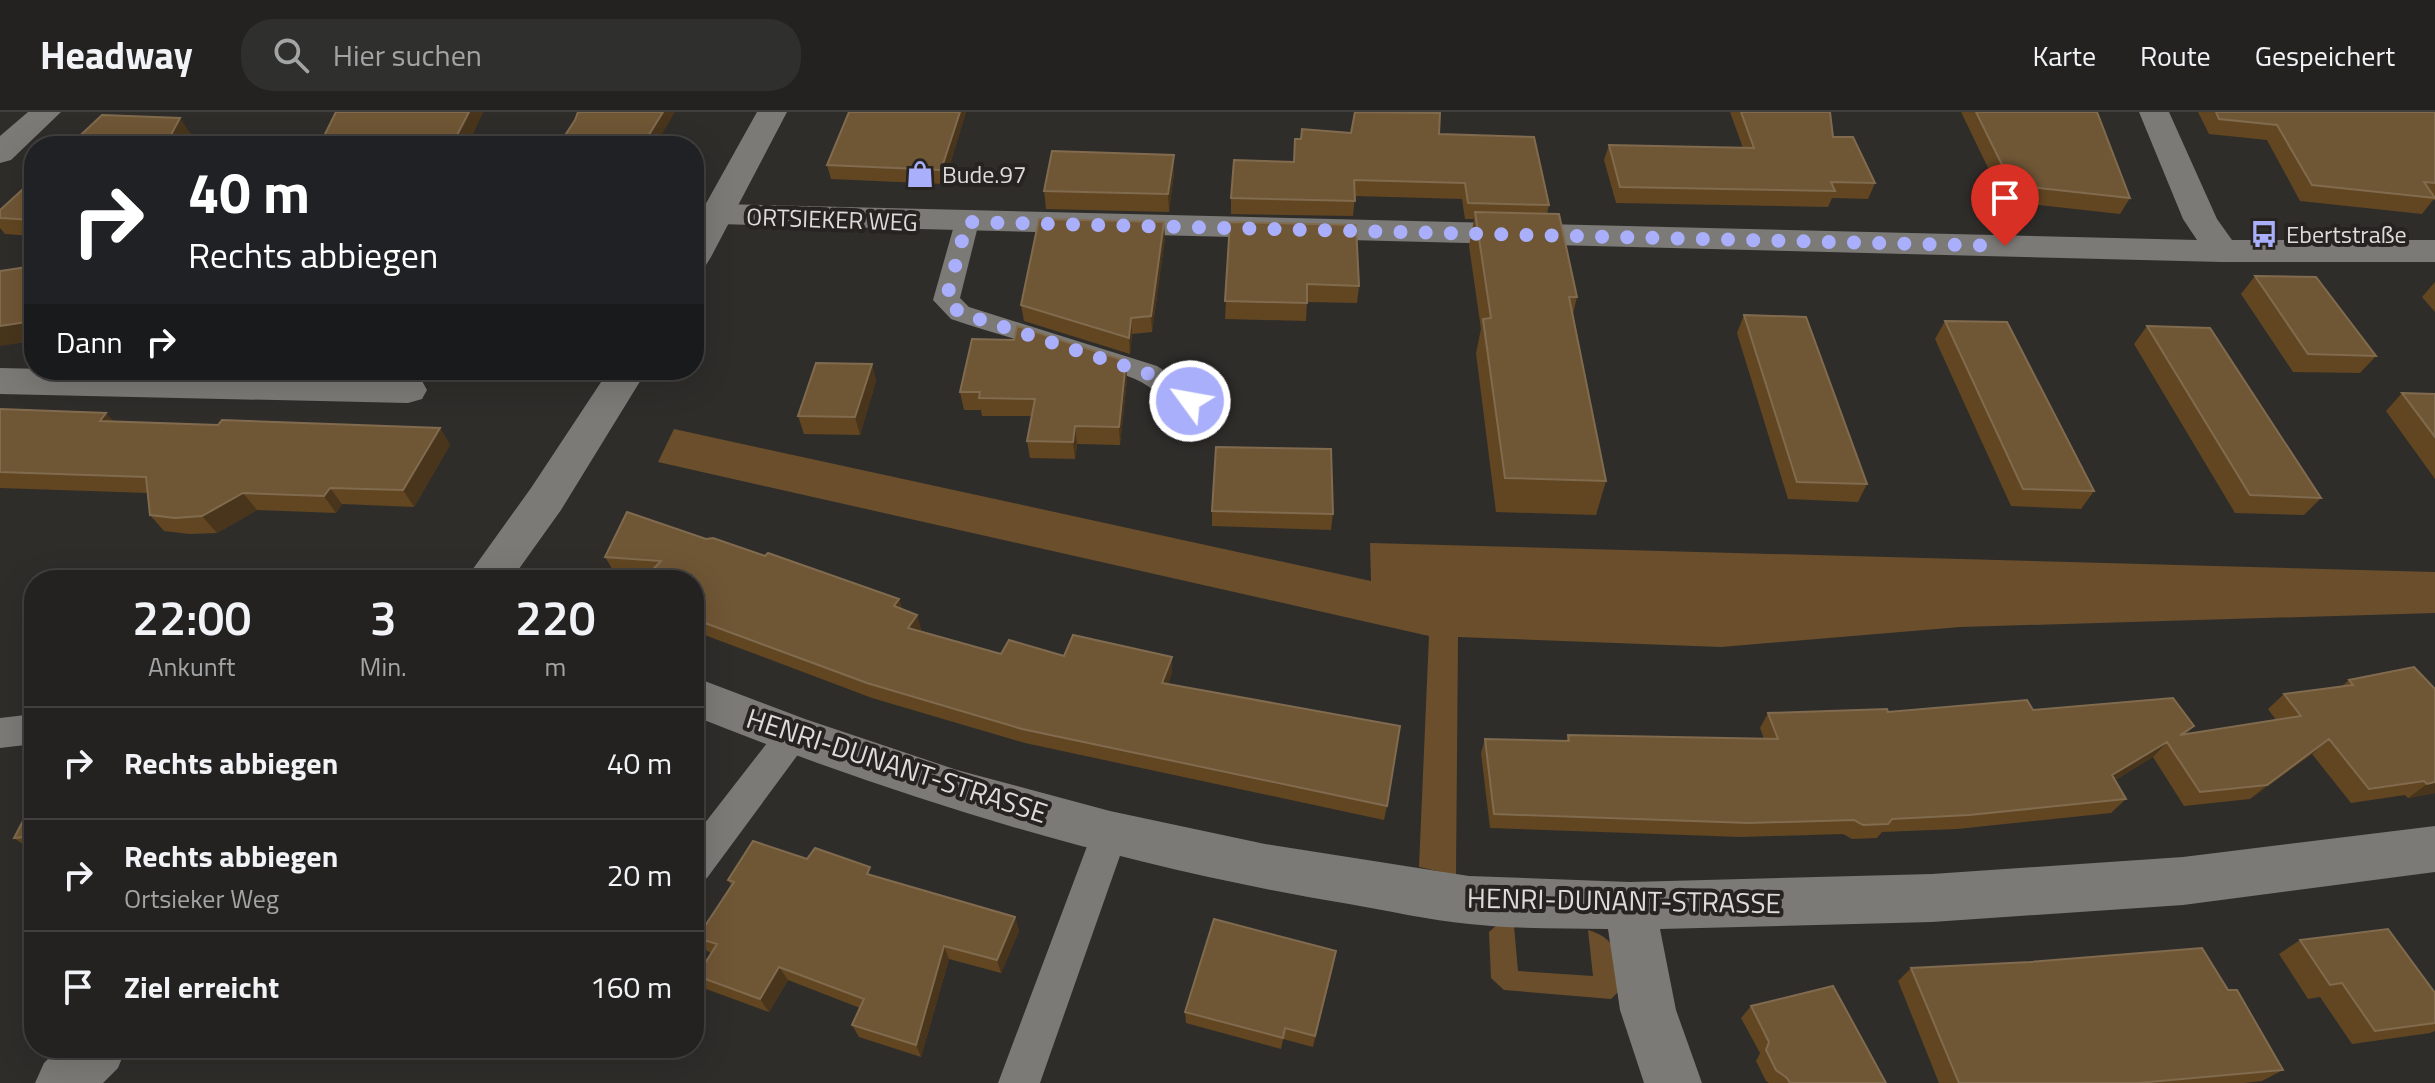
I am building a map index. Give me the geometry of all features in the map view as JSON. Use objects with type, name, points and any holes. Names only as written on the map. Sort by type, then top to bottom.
[{"type":"street","points":[[0,153],[46,112]]},
{"type":"street","points":[[704,239],[772,112]]},
{"type":"street","points":[[2154,112],[2200,219],[2222,251]]},
{"type":"street","name":"ORTSIEKER WEG","points":[[718,214],[2222,251],[2435,251]]},
{"type":"street","points":[[494,570],[546,499],[622,380]]},
{"type":"street","points":[[0,381],[408,390]]},
{"type":"street","name":"HENRI-DUNANT-STRASSE","points":[[704,700],[793,735],[957,791],[1110,833],[1265,867],[1469,900],[1630,906],[1932,898],[2183,881],[2435,849]]},
{"type":"street","points":[[1630,906],[1648,1010],[1673,1083]]},
{"type":"street","points":[[64,1083],[88,1058]]},
{"type":"lane","points":[[967,222],[946,300],[960,313],[1147,373],[1190,401]]},
{"type":"lane","points":[[0,733],[24,730]]},
{"type":"lane","points":[[704,853],[793,735]]},
{"type":"lane","points":[[1019,1083],[1110,833]]},
{"type":"shaded area","points":[[674,429],[1371,581],[1370,543],[2435,572],[2435,613],[1960,627],[1721,647],[1458,637],[1456,875],[1419,867],[1429,636],[658,462]]},
{"type":"shaded area","points":[[1497,925],[1514,926],[1518,971],[1593,976],[1588,930],[1599,934],[1616,952],[1620,990],[1611,999],[1504,990],[1491,978],[1489,932]]},
{"type":"building","points":[[336,112],[469,112],[457,136],[324,136]]},
{"type":"building","points":[[578,112],[663,112],[648,136],[565,136]]},
{"type":"building","points":[[849,112],[960,112],[941,170],[827,165]]},
{"type":"building","points":[[1355,112],[1440,113],[1439,134],[1534,137],[1549,205],[1468,203],[1465,183],[1354,180],[1355,201],[1231,198],[1234,160],[1294,162],[1295,139],[1301,139],[1302,129],[1351,133]]},
{"type":"building","points":[[1741,112],[1830,112],[1833,137],[1853,137],[1875,183],[1831,182],[1835,191],[1620,187],[1609,145],[1754,148]]},
{"type":"building","points":[[1976,112],[2097,112],[2130,198],[2012,185]]},
{"type":"building","points":[[2216,112],[2435,112],[2435,183],[2424,182],[2435,198],[2312,185],[2277,125],[2219,119]]},
{"type":"building","points":[[102,115],[180,118],[170,136],[80,136]]},
{"type":"building","points":[[1052,151],[1174,155],[1168,194],[1044,191]]},
{"type":"building","points":[[24,188],[24,219],[0,218],[0,210]]},
{"type":"building","points":[[1475,212],[1559,214],[1577,297],[1569,297],[1606,481],[1505,478],[1483,319],[1491,318]]},
{"type":"building","points":[[1039,219],[1164,222],[1151,316],[1131,318],[1129,338],[1021,305]]},
{"type":"building","points":[[1230,222],[1356,225],[1359,286],[1307,284],[1307,303],[1225,301]]},
{"type":"building","points":[[24,267],[24,322],[0,326],[0,271]]},
{"type":"building","points":[[2255,276],[2316,277],[2376,356],[2308,354]]},
{"type":"building","points":[[1744,315],[1806,317],[1867,484],[1797,482]]},
{"type":"building","points":[[1945,321],[2007,322],[2094,491],[2023,489]]},
{"type":"building","points":[[1017,326],[1126,361],[1119,427],[1075,426],[1073,442],[1027,441],[1035,399],[979,398],[980,392],[960,392],[972,339],[1014,340]]},
{"type":"building","points":[[2147,326],[2210,328],[2321,498],[2250,495]]},
{"type":"building","points":[[816,363],[872,364],[855,417],[798,416]]},
{"type":"building","points":[[2402,393],[2435,394],[2435,437]]},
{"type":"building","points":[[0,409],[106,413],[100,421],[218,425],[222,420],[440,428],[403,490],[330,488],[324,496],[243,493],[202,516],[175,518],[150,515],[146,477],[0,472]]},
{"type":"building","points":[[1216,447],[1331,449],[1333,514],[1212,511]]},
{"type":"building","points":[[627,512],[706,539],[713,538],[765,556],[768,553],[899,599],[894,606],[917,615],[908,628],[1001,654],[1009,640],[1064,656],[1073,635],[1172,657],[1162,683],[1400,726],[1387,806],[1022,729],[867,683],[704,623],[704,570],[652,570],[661,561],[605,557]]},
{"type":"building","points":[[2414,667],[2435,689],[2435,782],[2369,789],[2329,739],[2267,785],[2200,792],[2167,742],[2112,775],[2126,799],[1969,815],[1892,819],[1888,824],[1863,825],[1854,820],[1749,823],[1494,814],[1485,739],[1569,741],[1568,735],[1778,739],[1768,713],[1887,709],[1888,712],[2027,700],[2033,710],[2173,698],[2194,726],[2180,735],[2301,716],[2284,694],[2353,685],[2349,680]]},
{"type":"building","points":[[24,819],[24,837],[14,838]]},
{"type":"building","points":[[753,841],[807,859],[815,848],[870,867],[867,874],[1015,917],[997,960],[944,946],[916,1045],[852,1025],[864,999],[779,967],[760,999],[704,979],[704,965],[717,944],[704,940],[704,927],[734,882],[728,880]]},
{"type":"building","points":[[1214,919],[1336,951],[1315,1036],[1285,1028],[1283,1038],[1185,1012]]},
{"type":"building","points":[[2388,929],[2435,993],[2435,1023],[2375,1031],[2342,983],[2330,985],[2300,940]]},
{"type":"building","points":[[2202,948],[2228,990],[2237,990],[2283,1070],[2138,1083],[1959,1083],[1911,968],[2030,962]]},
{"type":"building","points":[[1833,986],[1886,1083],[1790,1083],[1776,1070],[1766,1050],[1769,1042],[1751,1006]]},
{"type":"place","name":"Bude.97","points":[[920,174]]},
{"type":"place","name":"Ebertstraße","points":[[2264,234]]},
{"type":"route","points":[[1190,401],[1147,373],[960,313],[946,300],[967,222],[2005,246]]}]
